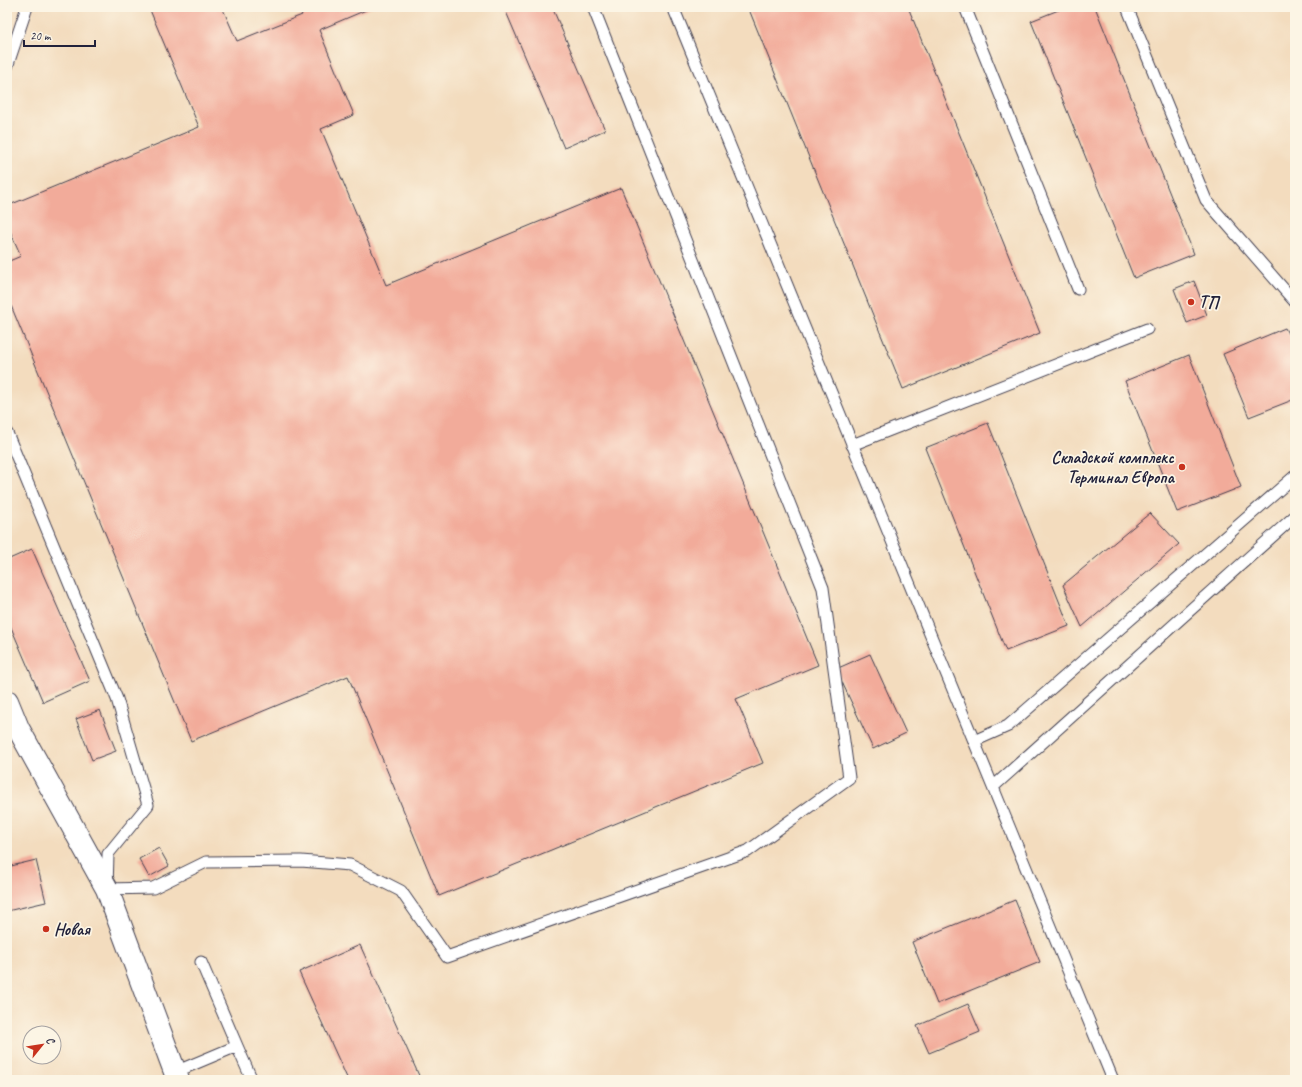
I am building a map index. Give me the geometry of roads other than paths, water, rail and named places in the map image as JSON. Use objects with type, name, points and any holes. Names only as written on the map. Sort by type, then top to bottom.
[{"type":"street","points":[[7,701],[18,728],[107,890],[176,1076]]},
{"type":"lane","points":[[7,67],[28,7]]},
{"type":"lane","points":[[7,433],[117,699],[148,805],[108,854],[107,890],[153,888],[206,862],[301,861],[350,866],[401,891],[447,957],[748,850],[849,778],[823,588],[593,7]]},
{"type":"lane","points":[[673,7],[1112,1080]]},
{"type":"lane","points":[[965,7],[1078,289]]},
{"type":"lane","points":[[1127,7],[1206,200],[1295,302]]},
{"type":"lane","points":[[852,445],[1147,329]]},
{"type":"lane","points":[[974,741],[1008,726],[1295,476]]},
{"type":"lane","points":[[993,787],[1295,516]]},
{"type":"lane","points":[[201,962],[252,1080]]},
{"type":"lane","points":[[176,1076],[237,1046]]},
{"type":"place","name":"ТП","points":[[1191,302]]},
{"type":"place","name":"Складской комплекс Терминал Европа","points":[[1182,467]]},
{"type":"place","name":"Новая","points":[[46,929]]}]
